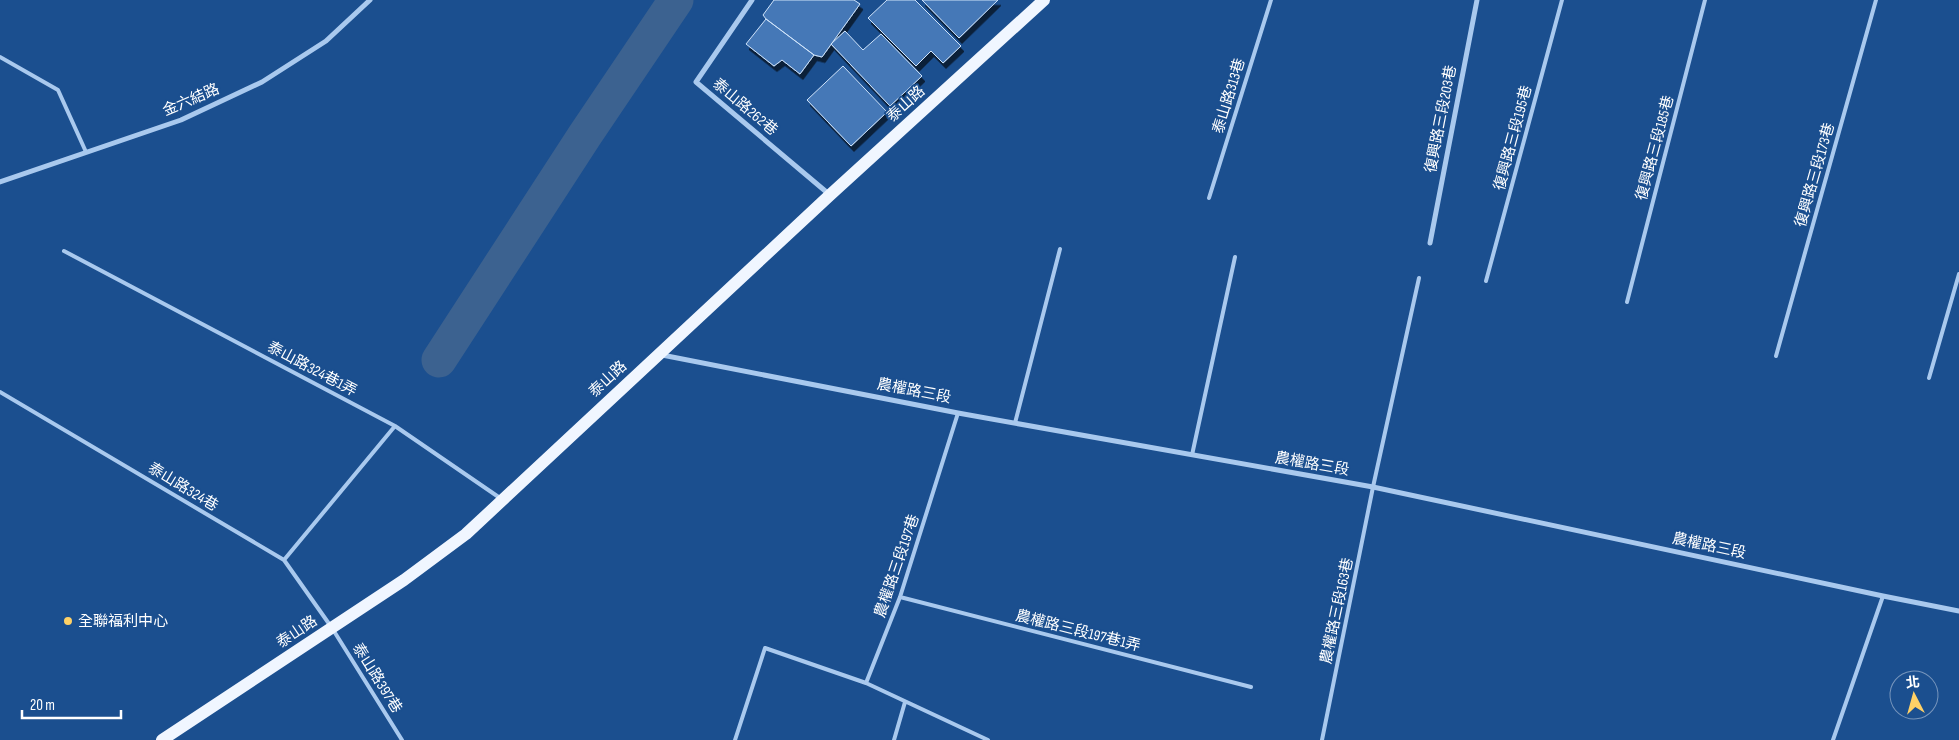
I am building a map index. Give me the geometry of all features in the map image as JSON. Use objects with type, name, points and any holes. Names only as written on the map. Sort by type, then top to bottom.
[{"type":"main road","name":"泰山路","points":[[162,740],[404,580],[466,534],[830,194],[1044,0]]},
{"type":"street","name":"金六結路","points":[[0,182],[181,120],[262,82],[326,41],[370,0]]},
{"type":"street","name":"泰山路262巷","points":[[752,0],[696,82],[830,194]]},
{"type":"street","name":"復興路三段203巷","points":[[1430,243],[1477,0]]},
{"type":"street","name":"農權路三段","points":[[659,355],[958,412],[1374,487],[1959,611]]},
{"type":"lane","name":"泰山路313巷","points":[[1209,198],[1271,0]]},
{"type":"lane","name":"復興路三段195巷","points":[[1486,281],[1562,0]]},
{"type":"lane","name":"復興路三段185巷","points":[[1627,302],[1705,0]]},
{"type":"lane","name":"復興路三段173巷","points":[[1776,356],[1876,0]]},
{"type":"lane","points":[[0,57],[58,90],[86,152]]},
{"type":"lane","points":[[1015,422],[1060,249]]},
{"type":"lane","name":"泰山路324巷1弄","points":[[64,251],[395,426],[503,500]]},
{"type":"lane","points":[[1192,455],[1235,257]]},
{"type":"lane","points":[[1930,378],[1959,274]]},
{"type":"lane","name":"農權路三段163巷","points":[[1322,740],[1419,278]]},
{"type":"lane","name":"泰山路324巷","points":[[0,392],[284,560],[332,628]]},
{"type":"lane","name":"農權路三段197巷","points":[[866,683],[900,597],[958,412]]},
{"type":"lane","points":[[284,560],[395,426]]},
{"type":"lane","points":[[1833,740],[1883,596]]},
{"type":"lane","name":"農權路三段197巷1弄","points":[[900,597],[1251,687]]},
{"type":"lane","name":"泰山路397巷","points":[[332,628],[402,740]]},
{"type":"lane","points":[[735,740],[765,648],[866,683],[988,740]]},
{"type":"lane","points":[[894,740],[905,702]]},
{"type":"building","points":[[774,0],[854,0],[860,4],[822,57],[814,55],[766,19],[763,15]]},
{"type":"building","points":[[887,0],[915,0],[961,46],[943,63],[931,51],[916,66],[868,18]]},
{"type":"building","points":[[922,0],[998,0],[959,38]]},
{"type":"building","points":[[766,19],[814,55],[800,74],[782,60],[774,66],[746,44]]},
{"type":"building","points":[[845,31],[863,50],[881,34],[922,76],[890,106],[831,44]]},
{"type":"building","points":[[843,66],[887,112],[851,146],[807,100]]},
{"type":"waterway","points":[[439,360],[585,135],[676,0]]},
{"type":"place","name":"全聯福利中心","points":[[68,621]]}]
